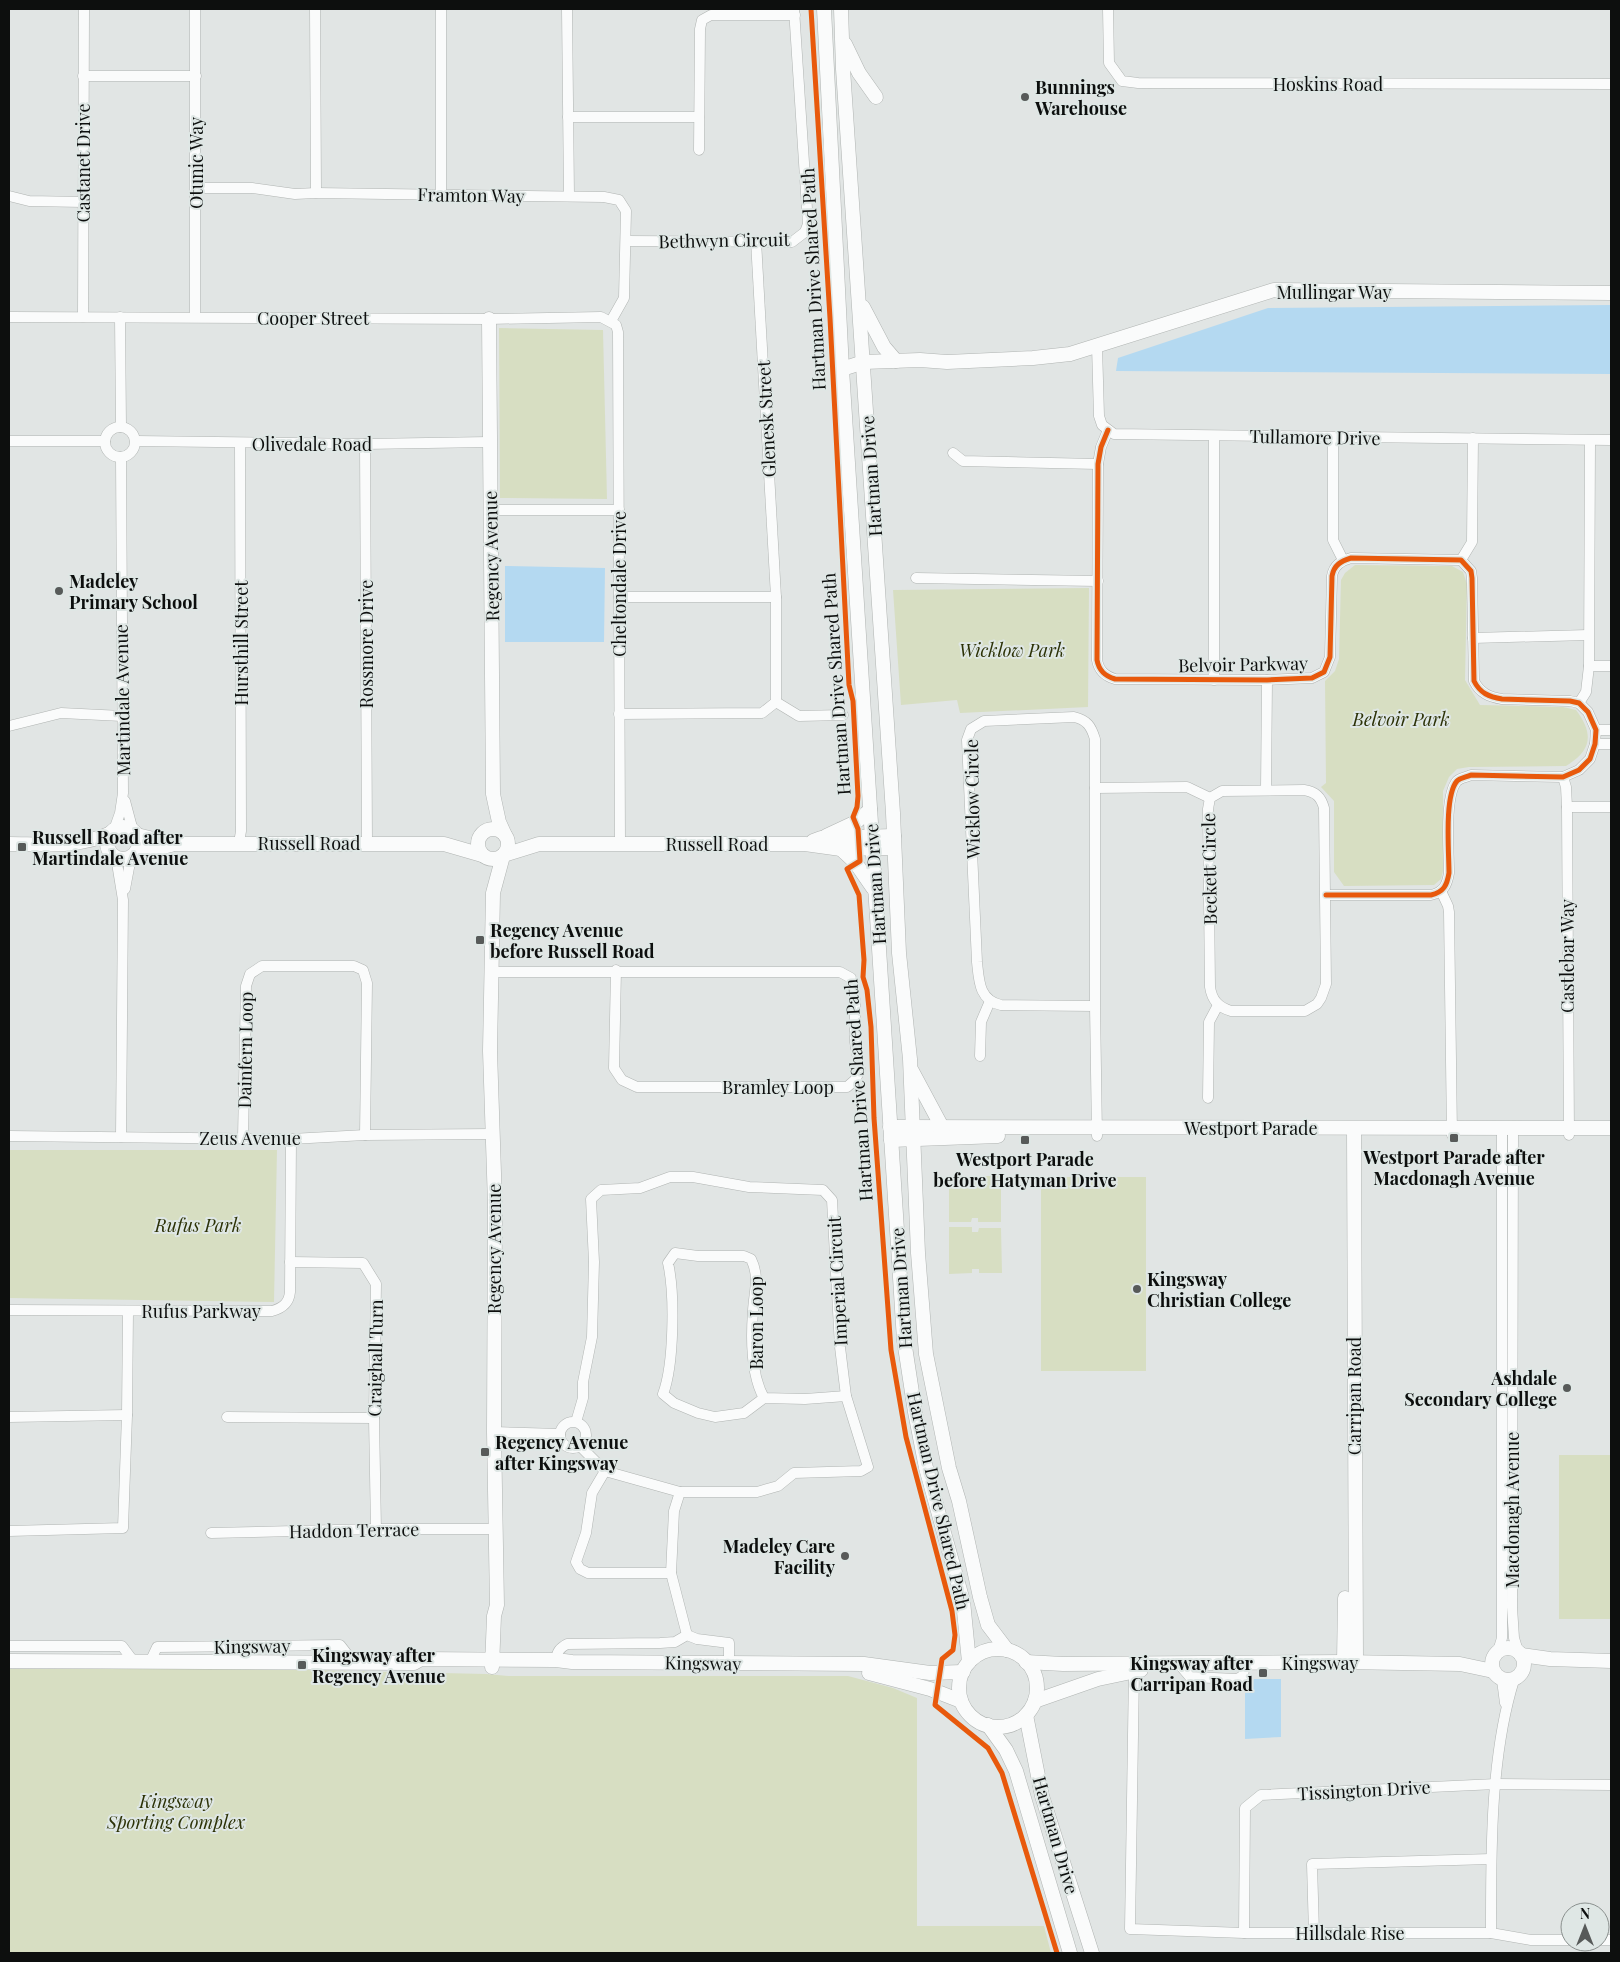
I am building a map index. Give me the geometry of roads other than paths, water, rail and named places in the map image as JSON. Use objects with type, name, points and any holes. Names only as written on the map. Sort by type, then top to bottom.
[{"type":"main road","name":"Hartman Drive","points":[[824,9],[842,369],[904,1340],[926,1468],[963,1601],[966,1667]]},
{"type":"main road","name":"Hartman Drive","points":[[841,9],[844,41],[843,69],[894,842],[899,952],[911,1068],[918,1253],[926,1354],[949,1468],[959,1501],[988,1625],[1007,1650]]},
{"type":"main road","points":[[844,41],[859,73],[876,97]]},
{"type":"main road","name":"Mullingar Way","points":[[842,369],[896,361],[947,362],[1033,358],[1070,354],[1274,290],[1611,293]]},
{"type":"main road","points":[[859,300],[884,348],[896,361]]},
{"type":"main road","name":"Regency Avenue","points":[[488,319],[493,794],[499,822],[505,835]]},
{"type":"main road","name":"Mullingar Way","points":[[864,367],[920,369],[947,362]]},
{"type":"main road","name":"Regency Avenue","points":[[482,834],[493,794]]},
{"type":"main road","points":[[821,838],[856,822],[870,810]]},
{"type":"main road","points":[[9,844],[73,844],[95,840],[124,827],[135,833],[139,845],[133,856],[121,859],[73,844]]},
{"type":"main road","points":[[494,829],[505,835],[509,846],[504,856],[494,860],[483,856],[478,845],[482,834],[494,829]]},
{"type":"main road","points":[[112,831],[108,837],[107,846],[114,856]]},
{"type":"main road","name":"Russell Road","points":[[135,833],[174,844]]},
{"type":"main road","name":"Russell Road","points":[[133,856],[174,844],[444,844],[482,834]]},
{"type":"main road","name":"Russell Road","points":[[505,835],[539,844],[805,844],[841,849],[871,842]]},
{"type":"main road","name":"Russell Road","points":[[805,844],[821,838],[894,842]]},
{"type":"main road","name":"Russell Road","points":[[444,844],[483,856]]},
{"type":"main road","name":"Russell Road","points":[[504,856],[539,844]]},
{"type":"main road","points":[[841,849],[855,862],[874,888]]},
{"type":"main road","name":"Regency Avenue","points":[[483,856],[493,893]]},
{"type":"main road","name":"Regency Avenue","points":[[497,1664],[501,1616],[497,1606],[494,1432],[495,1204],[490,1051],[493,893],[504,856]]},
{"type":"main road","points":[[911,1068],[942,1127]]},
{"type":"main road","name":"Westport Parade","points":[[913,1133],[942,1127],[1097,1132],[1350,1133],[1568,1131],[1611,1128]]},
{"type":"main road","name":"Westport Parade","points":[[1568,1131],[1611,1135]]},
{"type":"main road","name":"Westport Parade","points":[[891,1134],[988,1136],[1097,1132]]},
{"type":"main road","name":"Carripan Road","points":[[1350,1133],[1350,1662]]},
{"type":"main road","name":"Kingsway","points":[[1460,1664],[1508,1648],[1520,1653],[1550,1660],[1611,1661]]},
{"type":"main road","points":[[1007,1650],[1026,1662],[1033,1672],[1036,1683],[1035,1700],[1026,1714],[1008,1725],[988,1725],[972,1716],[962,1701],[959,1686],[966,1667],[984,1652],[1007,1650]]},
{"type":"main road","points":[[1496,1653],[1492,1660],[1508,1675],[1524,1660],[1520,1653]]},
{"type":"main road","name":"Kingsway","points":[[9,1661],[414,1663],[421,1660],[556,1667],[572,1662]]},
{"type":"main road","name":"Kingsway","points":[[497,1664],[556,1660],[572,1662],[864,1664],[930,1673],[966,1667]]},
{"type":"main road","name":"Kingsway","points":[[1026,1662],[1063,1664],[1350,1662],[1460,1664],[1508,1675],[1550,1660]]},
{"type":"main road","name":"Kingsway","points":[[835,1664],[930,1689],[962,1701]]},
{"type":"main road","name":"Kingsway","points":[[1035,1700],[1098,1679],[1179,1664]]},
{"type":"main road","name":"Hartman Drive","points":[[1026,1714],[1042,1796],[1092,1953]]},
{"type":"main road","name":"Hartman Drive","points":[[988,1725],[1006,1750],[1016,1771],[1070,1953]]},
{"type":"street","name":"Castanet Drive","points":[[83,317],[84,9]]},
{"type":"street","name":"Otunic Way","points":[[195,317],[196,9]]},
{"type":"street","points":[[315,9],[316,193]]},
{"type":"street","points":[[441,9],[441,195]]},
{"type":"street","points":[[567,9],[569,196]]},
{"type":"street","name":"Hoskins Road","points":[[1108,9],[1109,64],[1122,81],[1138,83],[1611,84]]},
{"type":"street","points":[[699,150],[700,29],[702,20],[711,15],[795,12]]},
{"type":"street","name":"Bethwyn Circuit","points":[[626,241],[792,242],[805,232],[808,224],[795,12]]},
{"type":"street","points":[[83,76],[196,76]]},
{"type":"street","points":[[568,117],[699,117]]},
{"type":"street","name":"Framton Way","points":[[196,188],[252,188],[295,194],[569,196],[604,197],[619,200],[626,211],[624,298],[613,323]]},
{"type":"street","points":[[9,196],[29,201],[83,202]]},
{"type":"street","name":"Glenesk Street","points":[[756,241],[776,597],[776,702]]},
{"type":"street","name":"Cooper Street","points":[[9,317],[488,319],[601,317],[613,323]]},
{"type":"street","points":[[120,317],[121,427]]},
{"type":"street","name":"Cheltondale Drive","points":[[613,323],[618,332],[620,844]]},
{"type":"street","points":[[1097,346],[1099,416],[1102,425],[1108,430]]},
{"type":"street","points":[[121,427],[130,430],[136,441],[132,451],[128,455],[121,457],[111,454],[107,450],[105,441],[110,431],[121,427]]},
{"type":"street","name":"Tullamore Drive","points":[[1108,430],[1114,434],[1121,435],[1611,440]]},
{"type":"street","name":"Belvoir Parkway","points":[[1108,430],[1101,447],[1098,464],[1097,660],[1098,666],[1104,675],[1115,679],[1214,680],[1312,678],[1320,675],[1327,667],[1331,650],[1333,570],[1343,560]]},
{"type":"street","points":[[1214,436],[1214,680]]},
{"type":"street","points":[[1326,895],[1431,895],[1441,891],[1449,873],[1449,804],[1452,790],[1458,780],[1471,775],[1563,777],[1579,770],[1590,759],[1595,744],[1596,730],[1588,712],[1579,703],[1570,701],[1502,700],[1487,695],[1480,690],[1474,681],[1471,571],[1461,560],[1351,558],[1343,560],[1333,540],[1334,437]]},
{"type":"street","points":[[1461,560],[1472,542],[1473,438]]},
{"type":"street","points":[[9,441],[105,441]]},
{"type":"street","name":"Olivedale Road","points":[[136,441],[365,444],[489,442]]},
{"type":"street","points":[[1579,703],[1586,692],[1589,666],[1590,441]]},
{"type":"street","name":"Hursthill Street","points":[[240,443],[240,843]]},
{"type":"street","name":"Rossmore Drive","points":[[365,444],[367,843]]},
{"type":"street","points":[[953,452],[963,461],[1098,464]]},
{"type":"street","name":"Martindale Avenue","points":[[112,831],[120,813],[123,793],[121,457]]},
{"type":"street","points":[[490,510],[619,510]]},
{"type":"street","points":[[916,578],[1098,581]]},
{"type":"street","points":[[619,597],[776,597]]},
{"type":"street","points":[[1473,638],[1588,635]]},
{"type":"street","points":[[1589,666],[1611,666]]},
{"type":"street","points":[[1266,790],[1267,680]]},
{"type":"street","points":[[619,714],[762,713],[776,702],[799,716],[843,715]]},
{"type":"street","points":[[9,726],[61,713],[122,716]]},
{"type":"street","name":"Wicklow Circle","points":[[990,1001],[982,992],[978,976],[968,735],[977,724],[984,721],[1074,717],[1082,719],[1089,724],[1095,739],[1097,1132]]},
{"type":"street","points":[[1596,730],[1611,730]]},
{"type":"street","points":[[1595,744],[1611,744]]},
{"type":"street","name":"Castlebar Way","points":[[1563,777],[1566,787],[1567,807],[1568,1131]]},
{"type":"street","points":[[1095,788],[1187,787],[1210,798]]},
{"type":"street","name":"Beckett Circle","points":[[1266,790],[1304,790],[1316,794],[1320,798],[1325,813],[1326,984],[1317,1004],[1305,1010],[1231,1010],[1218,1005],[1212,995],[1210,987],[1208,808],[1210,798],[1222,791],[1266,790]]},
{"type":"street","name":"Martindale Avenue","points":[[123,793],[135,833]]},
{"type":"street","points":[[1567,807],[1611,807]]},
{"type":"street","points":[[114,856],[123,900],[121,1137]]},
{"type":"street","points":[[123,900],[133,856]]},
{"type":"street","points":[[1441,891],[1449,912],[1452,1132]]},
{"type":"street","name":"Dainfern Loop","points":[[243,1138],[246,986],[250,974],[262,966],[354,966],[363,970],[367,983],[365,1135]]},
{"type":"street","name":"Bramley Loop","points":[[492,972],[616,970],[840,972],[851,978],[855,1000],[855,1042],[860,1070],[855,1080],[847,1087],[637,1087],[622,1080],[614,1068],[616,970]]},
{"type":"street","points":[[980,1056],[981,1022],[990,1001],[1001,1005],[1095,1006]]},
{"type":"street","points":[[1208,1098],[1209,1022],[1218,1005]]},
{"type":"street","name":"Macdonagh Avenue","points":[[1496,1653],[1502,1638],[1508,1132]]},
{"type":"street","name":"Macdonagh Avenue","points":[[1508,1132],[1512,1607],[1514,1638],[1520,1653]]},
{"type":"street","name":"Zeus Avenue","points":[[9,1136],[291,1139],[365,1135],[492,1134]]},
{"type":"street","name":"Rufus Parkway","points":[[9,1310],[128,1312],[272,1311],[284,1306],[290,1296],[291,1139]]},
{"type":"street","name":"Imperial Circuit","points":[[560,1434],[566,1446],[571,1448],[580,1446],[605,1471],[680,1492],[757,1492],[778,1486],[794,1473],[861,1471],[868,1467],[846,1396],[840,1347],[832,1200],[823,1190],[750,1187],[693,1177],[670,1177],[640,1188],[601,1190],[591,1199],[594,1262],[592,1337],[583,1382],[583,1398],[576,1422]]},
{"type":"street","name":"Baron Loop","points":[[675,1253],[698,1256],[744,1256],[751,1259],[757,1270],[752,1313],[754,1369],[759,1389],[764,1398],[744,1413],[715,1417],[698,1413],[674,1403],[663,1394],[670,1366],[672,1278],[668,1263],[675,1253]]},
{"type":"street","name":"Craighall Turn","points":[[290,1262],[363,1263],[376,1284],[374,1418],[376,1529]]},
{"type":"street","points":[[9,1531],[123,1528],[128,1312]]},
{"type":"street","points":[[764,1398],[805,1399],[846,1396]]},
{"type":"street","points":[[9,1417],[127,1415]]},
{"type":"street","points":[[226,1417],[374,1418]]},
{"type":"street","points":[[494,1432],[560,1434],[567,1423],[576,1422],[584,1428],[586,1433],[584,1442],[580,1446]]},
{"type":"street","points":[[605,1471],[592,1493],[586,1533],[576,1562],[580,1569],[588,1572],[671,1573]]},
{"type":"street","points":[[680,1492],[674,1511],[671,1573],[687,1635]]},
{"type":"street","name":"Haddon Terrace","points":[[211,1533],[376,1529],[497,1530]]},
{"type":"street","points":[[556,1660],[556,1654],[561,1647],[567,1644],[675,1642],[687,1635]]},
{"type":"street","points":[[687,1635],[697,1639],[729,1643],[729,1663]]},
{"type":"street","points":[[9,1646],[122,1646],[134,1662]]},
{"type":"street","name":"Hillsdale Rise","points":[[1134,1671],[1130,1929],[1244,1933],[1491,1934],[1531,1940],[1560,1940]]},
{"type":"street","points":[[1491,1934],[1491,1859],[1496,1784],[1508,1675]]},
{"type":"street","name":"Tissington Drive","points":[[1244,1933],[1245,1808],[1261,1795],[1496,1784],[1611,1785]]},
{"type":"street","points":[[1314,1933],[1312,1864],[1491,1859]]},
{"type":"water","points":[[1611,305],[1611,374],[1116,371],[1118,358],[1268,308]]},
{"type":"water","points":[[505,566],[605,568],[604,642],[505,642]]},
{"type":"water","points":[[1254,1679],[1281,1679],[1281,1737],[1245,1739],[1245,1689]]},
{"type":"place","name":"Bunnings Warehouse","points":[[1025,97]]},
{"type":"place","name":"Madeley Primary School","points":[[59,591]]},
{"type":"place","name":"Russell Road after Martindale Avenue","points":[[22,847]]},
{"type":"place","name":"Regency Avenue before Russell Road","points":[[480,940]]},
{"type":"place","name":"Westport Parade after Macdonagh Avenue","points":[[1454,1138]]},
{"type":"place","name":"Westport Parade before Hatyman Drive","points":[[1025,1140]]},
{"type":"place","name":"Kingsway Christian College","points":[[1137,1289]]},
{"type":"place","name":"Ashdale Secondary College","points":[[1567,1388]]},
{"type":"place","name":"Regency Avenue after Kingsway","points":[[485,1452]]},
{"type":"place","name":"Madeley Care Facility","points":[[845,1556]]},
{"type":"place","name":"Kingsway after Regency Avenue","points":[[302,1665]]},
{"type":"place","name":"Kingsway after Carripan Road","points":[[1263,1673]]},
{"type":"park label","name":"Wicklow Park","points":[[1012,650]]},
{"type":"park label","name":"Belvoir Park","points":[[1401,719]]},
{"type":"park label","name":"Rufus Park","points":[[198,1225]]},
{"type":"park label","name":"Kingsway Sporting Complex","points":[[176,1811]]}]
